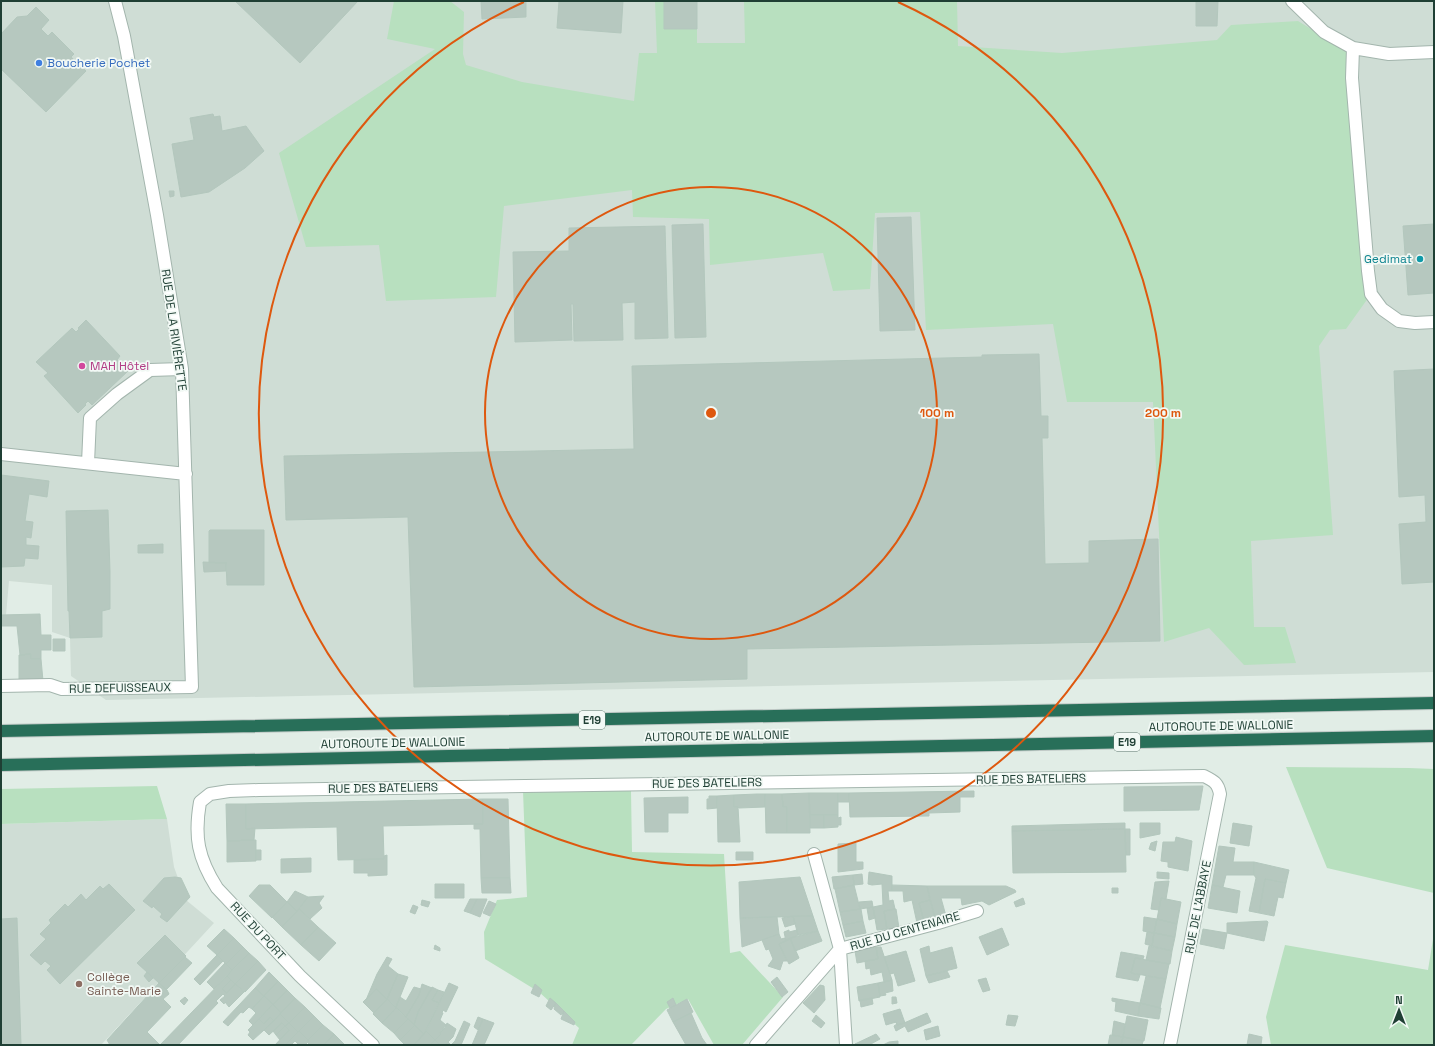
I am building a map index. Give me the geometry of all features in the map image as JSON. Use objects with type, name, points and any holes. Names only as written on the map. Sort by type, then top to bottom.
[{"type":"highway","points":[[1375,704],[1434,695]]},
{"type":"highway","name":"AUTOROUTE DE WALLONIE","points":[[1,731],[1434,703]]},
{"type":"highway","points":[[1419,736],[1434,744]]},
{"type":"highway","name":"AUTOROUTE DE WALLONIE","points":[[1,765],[1434,736]]},
{"type":"street","name":"RUE DE LA RIVIÈRETTE","points":[[115,1],[124,36],[156,207],[182,369],[192,687]]},
{"type":"street","points":[[1292,1],[1324,32],[1353,48],[1389,54],[1434,52]]},
{"type":"street","points":[[1353,48],[1352,78],[1367,263],[1371,294],[1382,309],[1398,321],[1415,323],[1434,322]]},
{"type":"street","points":[[88,463],[90,418],[117,394],[150,370],[182,369]]},
{"type":"street","points":[[1,454],[186,474]]},
{"type":"street","name":"RUE DEFUISSEAUX","points":[[1,686],[50,684],[62,689],[192,687]]},
{"type":"street","name":"RUE DES BATELIERS","points":[[210,794],[229,790],[1204,776]]},
{"type":"street","name":"RUE DE L'ABBAYE","points":[[1170,1045],[1220,794],[1218,786],[1214,781],[1204,776]]},
{"type":"street","name":"RUE DU PORT","points":[[210,794],[200,802],[197,831],[202,859],[208,874],[217,888],[300,976],[373,1045]]},
{"type":"street","points":[[814,854],[840,949],[846,1045]]},
{"type":"street","name":"RUE DU CENTENAIRE","points":[[756,1045],[840,949],[978,911]]},
{"type":"shaded area","points":[[1,1],[1434,1],[1434,672],[106,700],[71,676],[70,638],[52,632],[52,585],[9,581],[6,615],[1,615]]},
{"type":"shaded area","name":"Collège Sainte-Marie","points":[[167,819],[174,867],[186,900],[214,923],[101,1045],[1,1045],[1,824]]},
{"type":"green space","points":[[394,1],[450,1],[464,12],[463,54],[466,65],[522,82],[634,101],[639,53],[657,53],[655,1],[664,1],[664,29],[697,29],[697,43],[745,43],[744,1],[957,1],[958,46],[1062,53],[1217,40],[1231,25],[1298,21],[1353,55],[1371,294],[1346,329],[1330,330],[1319,346],[1333,535],[1251,541],[1254,627],[1285,627],[1296,663],[1244,665],[1209,628],[1164,642],[1153,402],[1067,402],[1053,324],[926,330],[920,212],[875,213],[870,289],[833,291],[823,253],[710,265],[709,219],[633,217],[632,190],[504,206],[496,297],[386,301],[379,245],[306,247],[279,153],[435,49],[387,39]]},
{"type":"green space","points":[[1286,767],[1434,769],[1434,893],[1327,868]]},
{"type":"green space","points":[[157,786],[167,819],[1,824],[1,789]]},
{"type":"green space","points":[[523,791],[631,791],[632,852],[724,854],[730,953],[740,951],[783,997],[742,1045],[714,1045],[688,999],[666,1009],[631,1045],[572,1045],[579,1028],[539,992],[485,959],[484,932],[497,900],[527,897]]},
{"type":"green space","points":[[1434,933],[1434,1045],[1271,1045],[1266,1017],[1285,945],[1428,970]]},
{"type":"building","points":[[235,1],[358,1],[300,63]]},
{"type":"building","points":[[481,1],[526,1],[526,17],[482,19]]},
{"type":"building","points":[[559,1],[623,1],[621,33],[557,28]]},
{"type":"building","points":[[664,1],[697,1],[697,29],[664,29]]},
{"type":"building","points":[[1196,1],[1218,1],[1217,26],[1196,26]]},
{"type":"building","name":"Boucherie Pochet","points":[[36,7],[49,20],[41,29],[48,36],[52,32],[74,54],[71,57],[86,71],[46,112],[1,69],[1,34],[17,17],[27,16]]},
{"type":"building","points":[[213,114],[214,117],[220,116],[222,131],[246,126],[264,151],[245,168],[209,192],[181,197],[172,144],[194,140],[190,118]]},
{"type":"building","points":[[169,191],[174,191],[174,196],[170,197]]},
{"type":"building","points":[[911,217],[915,330],[880,331],[877,218]]},
{"type":"building","points":[[703,224],[706,337],[675,338],[672,225]]},
{"type":"building","name":"Gedimat","points":[[1434,224],[1434,293],[1408,295],[1403,226]]},
{"type":"building","points":[[665,226],[668,338],[635,339],[635,302],[622,303],[623,340],[574,341],[573,304],[571,304],[572,340],[515,342],[513,252],[569,251],[569,228]]},
{"type":"building","name":"MAH Hôtel","points":[[86,320],[120,356],[117,360],[128,371],[92,405],[88,401],[78,413],[44,376],[48,373],[36,362],[72,328],[76,332]]},
{"type":"building","points":[[1039,354],[1041,416],[1048,416],[1048,438],[1042,438],[1045,564],[1089,563],[1089,541],[1158,539],[1160,641],[747,649],[747,679],[414,687],[408,517],[286,520],[284,456],[634,449],[632,366],[982,357],[982,355]]},
{"type":"building","points":[[1434,369],[1434,582],[1402,584],[1399,524],[1426,522],[1425,495],[1399,497],[1394,371]]},
{"type":"building","points":[[1,475],[49,481],[47,497],[29,494],[25,521],[33,522],[31,538],[26,537],[26,545],[39,546],[38,559],[25,558],[24,566],[1,567]]},
{"type":"building","points":[[108,510],[110,609],[102,611],[102,637],[70,638],[66,511]]},
{"type":"building","points":[[210,530],[264,530],[264,585],[227,585],[226,563],[209,563]]},
{"type":"building","points":[[163,544],[163,553],[138,553],[138,545]]},
{"type":"building","points":[[203,562],[227,563],[226,571],[204,572]]},
{"type":"building","points":[[40,614],[41,635],[51,635],[51,650],[41,650],[41,659],[31,659],[31,654],[20,655],[17,626],[1,626],[1,615]]},
{"type":"building","points":[[53,639],[65,639],[65,651],[53,651]]},
{"type":"building","points":[[31,654],[31,659],[41,659],[43,681],[19,681],[19,655]]},
{"type":"building","points":[[1203,786],[1199,810],[1124,811],[1124,787]]},
{"type":"building","points":[[974,791],[974,797],[960,797],[960,812],[929,813],[929,816],[850,817],[849,793]]},
{"type":"building","points":[[809,793],[810,833],[787,833],[787,807],[783,807],[782,794]]},
{"type":"building","points":[[809,793],[838,793],[838,815],[810,815]]},
{"type":"building","points":[[838,793],[849,793],[849,802],[838,802]]},
{"type":"building","points":[[765,794],[765,807],[734,807],[734,795]]},
{"type":"building","points":[[765,794],[782,794],[783,807],[787,807],[787,833],[766,833]]},
{"type":"building","points":[[734,795],[734,807],[738,807],[740,842],[718,842],[717,796]]},
{"type":"building","points":[[709,796],[717,796],[717,808],[707,809],[707,799],[709,799]]},
{"type":"building","points":[[688,797],[688,813],[668,813],[668,832],[645,832],[644,798]]},
{"type":"building","points":[[483,799],[508,799],[510,878],[481,878],[480,829],[474,829],[474,824],[483,824]]},
{"type":"building","points":[[483,799],[483,824],[383,826],[384,859],[338,860],[337,827],[246,829],[246,804]]},
{"type":"building","points":[[226,804],[246,804],[246,829],[255,828],[254,840],[227,841]]},
{"type":"building","points":[[810,815],[824,815],[824,828],[810,828]]},
{"type":"building","points":[[824,815],[838,815],[838,818],[841,817],[841,825],[838,825],[838,827],[824,828]]},
{"type":"building","points":[[1125,823],[1125,829],[1012,831],[1012,826]]},
{"type":"building","points":[[1140,823],[1160,823],[1160,834],[1140,838]]},
{"type":"building","points":[[1233,823],[1252,826],[1249,846],[1230,843]]},
{"type":"building","points":[[1125,829],[1130,829],[1130,855],[1126,855]]},
{"type":"building","points":[[1125,829],[1126,872],[1013,873],[1012,831]]},
{"type":"building","points":[[1176,837],[1192,841],[1188,871],[1168,867],[1168,862],[1161,861],[1163,842],[1175,842]]},
{"type":"building","points":[[256,840],[256,861],[227,862],[227,841]]},
{"type":"building","points":[[1157,841],[1155,851],[1149,849],[1151,843]]},
{"type":"building","points":[[856,843],[856,862],[863,862],[863,869],[838,872],[838,844]]},
{"type":"building","points":[[1219,846],[1235,848],[1233,862],[1254,862],[1254,875],[1226,875],[1223,887],[1212,885]]},
{"type":"building","points":[[256,850],[261,850],[261,860],[256,860]]},
{"type":"building","points":[[736,852],[753,852],[753,860],[736,860]]},
{"type":"building","points":[[387,855],[387,875],[368,876],[368,873],[354,873],[354,860],[384,859],[384,856]]},
{"type":"building","points":[[311,858],[311,872],[281,873],[281,859]]},
{"type":"building","points":[[1254,862],[1289,870],[1286,883],[1265,879],[1259,913],[1249,911],[1256,878],[1254,875]]},
{"type":"building","points":[[869,872],[892,876],[892,891],[888,891],[889,901],[893,900],[895,909],[884,911],[887,929],[877,930],[873,907],[883,905],[882,884],[868,884]]},
{"type":"building","points":[[1157,872],[1169,873],[1169,879],[1157,878]]},
{"type":"building","points":[[862,874],[863,884],[854,885],[853,875]]},
{"type":"building","points":[[853,875],[854,885],[834,889],[832,877]]},
{"type":"building","points":[[800,877],[813,916],[740,918],[739,882]]},
{"type":"building","points":[[164,878],[181,878],[190,897],[167,922],[160,917],[162,914],[153,906],[152,908],[143,901]]},
{"type":"building","points":[[481,878],[510,878],[511,893],[482,893]]},
{"type":"building","points":[[1265,879],[1286,883],[1283,898],[1278,897],[1274,916],[1259,913]]},
{"type":"building","points":[[1169,881],[1166,899],[1161,898],[1159,910],[1151,909],[1155,882]]},
{"type":"building","points":[[109,884],[135,910],[60,984],[47,970],[51,966],[45,961],[41,965],[30,955],[46,939],[40,934],[51,923],[49,920],[65,904],[68,907],[81,894],[86,900],[100,886],[103,889]]},
{"type":"building","points":[[435,884],[464,884],[464,898],[435,898]]},
{"type":"building","points":[[259,885],[270,885],[287,902],[272,918],[249,896]]},
{"type":"building","points":[[854,885],[860,909],[840,912],[835,889]]},
{"type":"building","points":[[892,885],[927,886],[930,900],[919,903],[924,921],[917,923],[912,900],[904,902],[903,891],[892,891]]},
{"type":"building","points":[[1212,885],[1240,891],[1237,913],[1208,908]]},
{"type":"building","points":[[927,886],[1006,886],[1015,890],[1016,892],[989,905],[982,901],[962,905],[961,898],[941,898],[946,916],[935,918]]},
{"type":"building","points":[[1112,888],[1118,888],[1118,893],[1112,893]]},
{"type":"building","points":[[295,891],[308,897],[297,911],[287,902]]},
{"type":"building","points":[[324,896],[319,903],[322,908],[310,919],[299,909],[308,897]]},
{"type":"building","points":[[1023,898],[1025,904],[1016,907],[1014,902]]},
{"type":"building","points":[[1161,898],[1181,902],[1177,924],[1157,919]]},
{"type":"building","points":[[470,899],[477,899],[470,913],[464,911]]},
{"type":"building","points":[[477,899],[487,899],[480,917],[470,913]]},
{"type":"building","points":[[422,900],[430,902],[428,907],[421,905]]},
{"type":"building","points":[[930,900],[935,918],[924,921],[919,903]]},
{"type":"building","points":[[489,901],[496,904],[490,916],[483,913]]},
{"type":"building","points":[[872,901],[873,907],[860,909],[859,902]]},
{"type":"building","points":[[287,902],[297,911],[282,927],[272,917]]},
{"type":"building","points":[[413,905],[418,907],[415,914],[410,912]]},
{"type":"building","points":[[873,907],[875,918],[869,920],[867,908]]},
{"type":"building","points":[[299,909],[318,927],[301,945],[282,927]]},
{"type":"building","points":[[861,909],[863,921],[843,925],[840,912]]},
{"type":"building","points":[[896,909],[899,928],[887,930],[884,911]]},
{"type":"building","points":[[793,916],[813,916],[818,931],[798,935]]},
{"type":"building","points":[[793,916],[795,924],[785,927],[782,918]]},
{"type":"building","points":[[777,917],[779,934],[742,947],[740,918]]},
{"type":"building","points":[[1144,917],[1157,919],[1154,933],[1143,931]]},
{"type":"building","points":[[17,918],[21,1045],[1,1045],[1,919]]},
{"type":"building","points":[[1157,919],[1177,924],[1175,937],[1154,933]]},
{"type":"building","points":[[863,921],[866,933],[846,937],[843,925]]},
{"type":"building","points":[[1267,921],[1264,941],[1227,933],[1227,923]]},
{"type":"building","points":[[318,927],[336,943],[319,961],[301,945]]},
{"type":"building","points":[[1002,928],[1009,945],[987,955],[979,937]]},
{"type":"building","points":[[224,929],[234,938],[217,955],[207,946]]},
{"type":"building","points":[[1203,929],[1227,933],[1224,949],[1200,944]]},
{"type":"building","points":[[789,930],[789,932],[797,930],[798,935],[786,941],[784,932]]},
{"type":"building","points":[[818,931],[822,941],[795,951],[790,938]]},
{"type":"building","points":[[1147,932],[1154,933],[1152,946],[1145,944]]},
{"type":"building","points":[[1154,933],[1175,937],[1172,951],[1152,946]]},
{"type":"building","points":[[779,934],[781,939],[785,938],[786,941],[779,944],[787,961],[783,961],[780,970],[768,966],[773,959],[769,949],[766,950],[762,940]]},
{"type":"building","points":[[165,935],[186,956],[159,983],[137,963]]},
{"type":"building","points":[[234,938],[243,947],[226,964],[217,955]]},
{"type":"building","points":[[790,938],[799,958],[789,964],[779,944]]},
{"type":"building","points":[[435,945],[440,948],[440,951],[434,949]]},
{"type":"building","points":[[929,946],[930,953],[952,947],[957,968],[926,976],[920,949]]},
{"type":"building","points":[[1149,946],[1172,951],[1170,964],[1146,960]]},
{"type":"building","points":[[243,947],[249,953],[232,970],[226,964]]},
{"type":"building","points":[[876,947],[878,959],[857,963],[855,951]]},
{"type":"building","points":[[876,947],[881,947],[892,980],[884,982],[882,972],[871,975],[870,968],[866,969],[865,961],[878,959]]},
{"type":"building","points":[[906,951],[915,981],[898,986],[894,973],[890,974],[884,957]]},
{"type":"building","points":[[1121,952],[1144,956],[1143,959],[1135,958],[1131,973],[1140,975],[1138,981],[1116,977]]},
{"type":"building","points":[[249,953],[258,961],[235,984],[227,976]]},
{"type":"building","points":[[217,955],[223,961],[200,985],[194,979]]},
{"type":"building","points":[[185,957],[192,963],[166,990],[159,983]]},
{"type":"building","points":[[387,957],[392,959],[388,966],[398,974],[387,999],[376,989],[366,1000],[377,974]]},
{"type":"building","points":[[1135,958],[1169,964],[1166,979],[1131,973]]},
{"type":"building","points":[[258,961],[266,970],[245,992],[235,984]]},
{"type":"building","points":[[225,963],[232,970],[214,989],[207,982]]},
{"type":"building","points":[[947,971],[950,977],[929,983],[926,976]]},
{"type":"building","points":[[147,972],[153,978],[149,982],[144,976]]},
{"type":"building","points":[[269,972],[278,981],[264,996],[255,988]]},
{"type":"building","points":[[398,974],[408,977],[396,1007],[387,999]]},
{"type":"building","points":[[227,976],[231,980],[222,989],[227,993],[235,984],[244,992],[229,1007],[225,1002],[224,1004],[220,1000],[225,996],[223,994],[216,1001],[218,1003],[178,1045],[160,1045]]},
{"type":"building","points":[[1146,976],[1166,979],[1160,1008],[1140,1003]]},
{"type":"building","points":[[777,977],[788,992],[782,997],[771,982]]},
{"type":"building","points":[[986,978],[990,990],[983,992],[978,980]]},
{"type":"building","points":[[231,980],[235,984],[227,993],[222,989]]},
{"type":"building","points":[[892,980],[893,991],[885,993],[886,995],[880,996],[878,983]]},
{"type":"building","points":[[278,981],[287,990],[273,1005],[264,996]]},
{"type":"building","points":[[159,983],[167,990],[169,994],[163,999],[171,1007],[147,1032],[160,1045],[110,1045],[107,1040]]},
{"type":"building","points":[[449,983],[458,987],[446,1012],[443,1010],[440,1020],[446,1025],[440,1033],[441,1034],[435,1040],[426,1031]]},
{"type":"building","points":[[878,983],[880,997],[859,1001],[857,987]]},
{"type":"building","points":[[422,984],[432,988],[418,1012],[414,1025],[406,1017],[419,995]]},
{"type":"building","points":[[535,984],[542,990],[539,997],[531,993]]},
{"type":"building","points":[[820,985],[824,986],[825,1000],[814,1013],[803,1003]]},
{"type":"building","points":[[414,987],[421,989],[406,1017],[396,1007],[400,997],[406,1001]]},
{"type":"building","points":[[432,987],[438,990],[432,1000],[439,1003],[424,1034],[414,1025],[418,1012]]},
{"type":"building","points":[[255,988],[264,996],[252,1009],[249,1007],[243,1013],[241,1012],[228,1026],[223,1022]]},
{"type":"building","points":[[376,989],[387,999],[374,1013],[363,1002]]},
{"type":"building","points":[[287,990],[295,998],[281,1013],[273,1005]]},
{"type":"building","points":[[438,990],[444,992],[439,1003],[432,1000]]},
{"type":"building","points":[[264,996],[273,1004],[253,1025],[249,1021],[256,1013],[252,1009]]},
{"type":"building","points":[[185,997],[188,1000],[184,1005],[180,1001]]},
{"type":"building","points":[[892,997],[896,997],[897,1003],[892,1004]]},
{"type":"building","points":[[295,998],[305,1007],[289,1023],[280,1014]]},
{"type":"building","points":[[550,998],[556,1003],[551,1010],[546,1006]]},
{"type":"building","points":[[673,998],[676,1005],[670,1008],[667,1002]]},
{"type":"building","points":[[872,998],[873,1004],[861,1007],[860,1000]]},
{"type":"building","points":[[1112,998],[1140,1003],[1138,1016],[1115,1011],[1116,1002],[1112,1001]]},
{"type":"building","points":[[387,999],[396,1008],[382,1023],[373,1014]]},
{"type":"building","points":[[687,999],[693,1012],[673,1022],[667,1010]]},
{"type":"building","points":[[556,1003],[564,1011],[563,1014],[562,1013],[561,1015],[554,1009]]},
{"type":"building","points":[[1140,1003],[1161,1008],[1159,1019],[1138,1016]]},
{"type":"building","points":[[273,1004],[281,1013],[274,1021],[270,1017],[264,1024],[259,1019]]},
{"type":"building","points":[[305,1007],[314,1016],[298,1032],[289,1023]]},
{"type":"building","points":[[396,1008],[408,1019],[394,1033],[382,1023]]},
{"type":"building","points":[[900,1009],[905,1023],[897,1025],[896,1022],[886,1025],[883,1014]]},
{"type":"building","points":[[564,1011],[575,1022],[574,1025],[561,1019]]},
{"type":"building","points":[[691,1013],[702,1038],[707,1045],[686,1045],[673,1022]]},
{"type":"building","points":[[927,1013],[931,1022],[908,1032],[905,1026],[896,1031],[894,1026],[904,1023]]},
{"type":"building","points":[[280,1014],[289,1023],[285,1026],[282,1023],[269,1035],[264,1030]]},
{"type":"building","points":[[816,1015],[825,1023],[821,1028],[812,1021]]},
{"type":"building","points":[[1008,1015],[1018,1016],[1015,1026],[1006,1025]]},
{"type":"building","points":[[314,1016],[323,1025],[308,1040],[299,1031]]},
{"type":"building","points":[[1127,1016],[1148,1020],[1144,1041],[1123,1037]]},
{"type":"building","points":[[270,1017],[274,1021],[253,1040],[248,1035],[250,1032],[248,1030],[259,1019],[264,1024]]},
{"type":"building","points":[[478,1017],[483,1019],[478,1030],[474,1027]]},
{"type":"building","points":[[408,1019],[415,1025],[400,1040],[394,1033]]},
{"type":"building","points":[[483,1019],[494,1023],[484,1045],[472,1045]]},
{"type":"building","points":[[464,1021],[470,1024],[461,1045],[451,1045],[455,1041]]},
{"type":"building","points":[[1114,1021],[1125,1024],[1123,1037],[1112,1035]]},
{"type":"building","points":[[282,1023],[285,1026],[276,1035],[273,1031]]},
{"type":"building","points":[[289,1023],[298,1032],[285,1045],[275,1045],[289,1030],[285,1026]]},
{"type":"building","points":[[447,1023],[456,1029],[453,1037],[445,1045],[440,1045],[435,1040],[441,1034],[440,1033],[445,1028]]},
{"type":"building","points":[[323,1025],[334,1034],[324,1045],[310,1045],[307,1042],[308,1040]]},
{"type":"building","points":[[415,1025],[424,1034],[414,1045],[405,1045],[400,1040]]},
{"type":"building","points":[[285,1026],[289,1030],[280,1040],[276,1035]]},
{"type":"building","points":[[938,1026],[940,1036],[926,1040],[924,1030]]},
{"type":"building","points":[[299,1031],[309,1041],[305,1045],[299,1045],[295,1041],[291,1045],[285,1045]]},
{"type":"building","points":[[426,1031],[435,1040],[430,1045],[414,1045]]},
{"type":"building","points":[[334,1034],[344,1044],[324,1045]]},
{"type":"building","points":[[876,1034],[880,1039],[869,1045],[855,1044]]},
{"type":"building","points":[[1249,1034],[1262,1037],[1261,1045],[1247,1045]]},
{"type":"building","points":[[1110,1035],[1123,1037],[1121,1045],[1108,1045]]},
{"type":"building","points":[[1123,1037],[1143,1041],[1142,1045],[1121,1045]]},
{"type":"building","points":[[435,1040],[440,1045],[430,1045]]},
{"type":"building","points":[[898,1041],[898,1045],[883,1045],[889,1042]]},
{"type":"place","name":"Boucherie Pochet","points":[[39,63]]},
{"type":"place","name":"Gedimat","points":[[1420,259]]},
{"type":"place","name":"MAH Hôtel","points":[[82,366]]},
{"type":"place","name":"Collège Sainte-Marie","points":[[79,984]]}]
